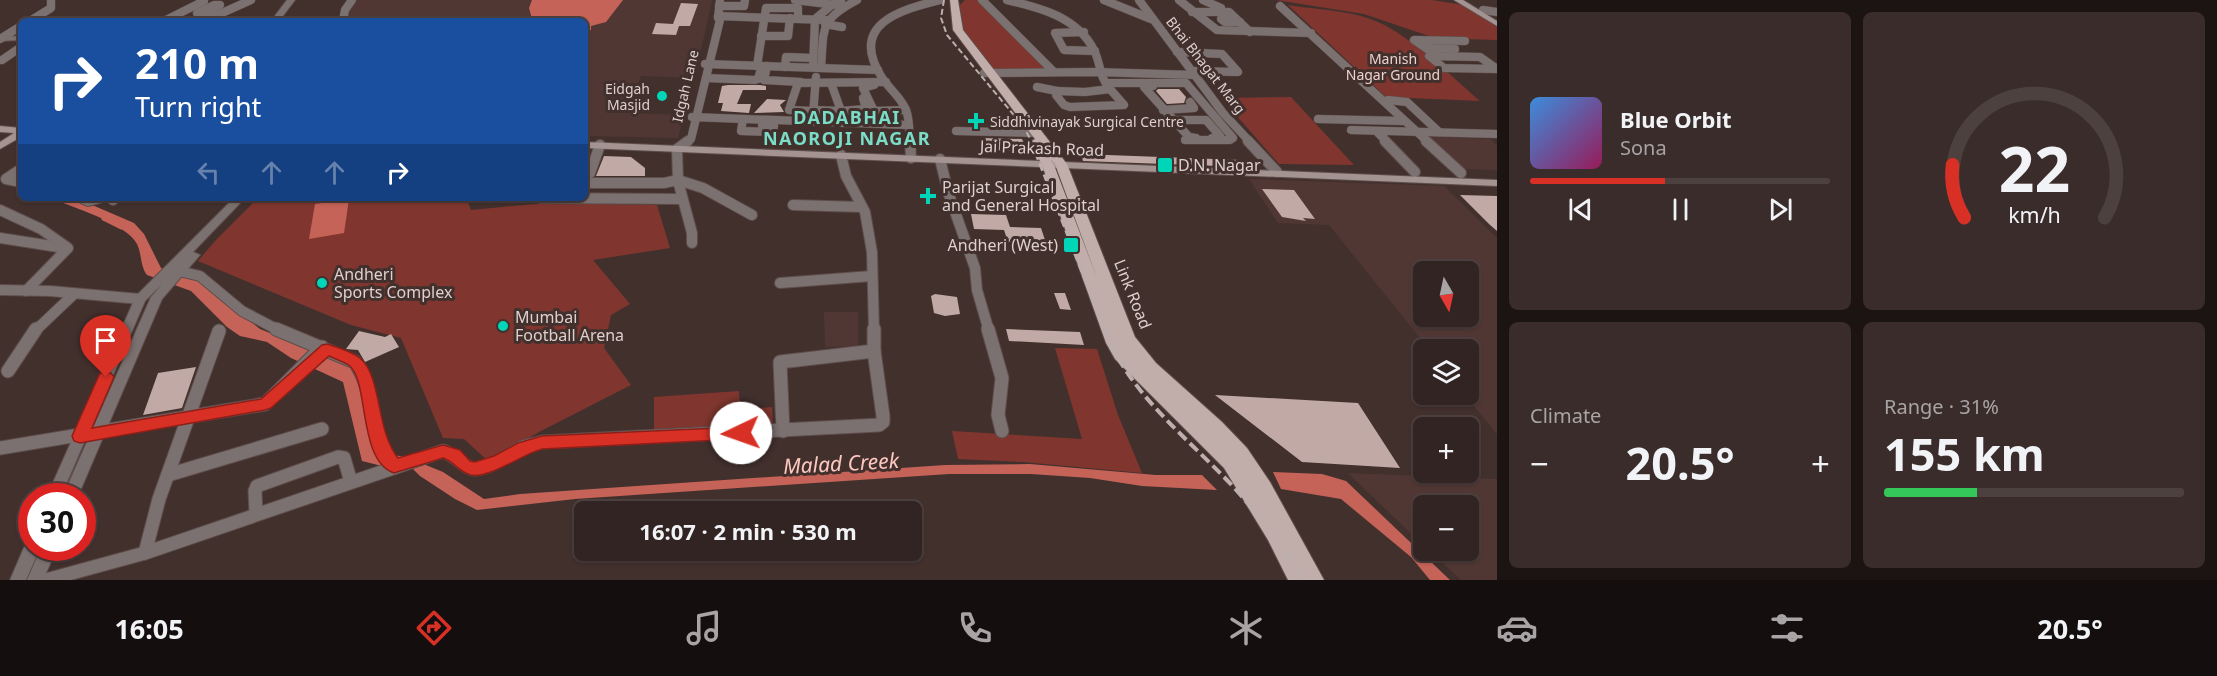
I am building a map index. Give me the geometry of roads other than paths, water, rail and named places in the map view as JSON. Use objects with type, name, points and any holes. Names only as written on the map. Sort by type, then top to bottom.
[{"type":"main road","name":"Link Road","points":[[948,0],[951,30],[988,73]]},
{"type":"main road","name":"Link Road","points":[[954,0],[958,30],[1052,160],[1128,339],[1153,372],[1227,439],[1248,464],[1313,580]]},
{"type":"main road","points":[[1458,0],[1497,24]]},
{"type":"main road","points":[[1465,0],[1497,18]]},
{"type":"main road","points":[[0,129],[18,132]]},
{"type":"main road","points":[[0,139],[18,141]]},
{"type":"main road","name":"Jai Prakash Road","points":[[588,139],[1052,160]]},
{"type":"main road","points":[[0,146],[18,141]]},
{"type":"main road","points":[[0,153],[18,141]]},
{"type":"main road","name":"Jai Prakash Road","points":[[588,144],[841,155],[910,154],[940,159],[1268,165],[1497,175]]},
{"type":"main road","name":"Link Road","points":[[1052,160],[1114,343],[1121,355],[1231,463],[1275,534],[1299,580]]},
{"type":"main road","name":"Jai Prakash Road","points":[[1268,165],[1497,183]]},
{"type":"street","points":[[35,18],[51,8],[51,0]]},
{"type":"street","points":[[170,18],[207,0]]},
{"type":"street","points":[[210,18],[251,0]]},
{"type":"street","points":[[277,18],[291,0]]},
{"type":"street","points":[[344,18],[345,10],[352,0]]},
{"type":"street","points":[[719,3],[744,6],[745,0]]},
{"type":"street","points":[[795,0],[833,4],[857,0]]},
{"type":"street","points":[[910,154],[907,125],[878,69],[873,55],[872,34],[882,21],[901,9],[940,0]]},
{"type":"street","points":[[982,0],[1043,57],[1054,72]]},
{"type":"street","points":[[1007,0],[1048,10],[1066,19],[1083,32],[1095,51],[1104,80],[1124,105],[1068,107],[1056,95],[1057,91]]},
{"type":"street","points":[[1104,0],[1135,4]]},
{"type":"street","points":[[1115,0],[1124,4],[1135,4]]},
{"type":"street","points":[[1179,0],[1215,29],[1311,33]]},
{"type":"street","points":[[1187,0],[1195,11]]},
{"type":"street","points":[[1195,11],[1224,11],[1219,6],[1208,4],[1203,0]]},
{"type":"street","name":"Idgah Lane","points":[[688,142],[708,73],[711,45],[720,20],[718,17],[719,3]]},
{"type":"street","points":[[760,67],[764,80],[802,82],[810,80],[822,56],[825,22],[843,3]]},
{"type":"street","points":[[812,121],[816,82],[813,57],[815,19],[833,4]]},
{"type":"street","points":[[1135,4],[1141,15],[1181,62]]},
{"type":"street","name":"Bhai Bhagat Marg","points":[[1135,4],[1162,31],[1168,32],[1178,50],[1181,62],[1218,113]]},
{"type":"street","points":[[194,6],[204,8],[197,13],[212,10],[223,12]]},
{"type":"street","points":[[1280,6],[1410,129],[1461,173]]},
{"type":"street","points":[[708,73],[759,79],[764,16],[767,8],[796,8],[799,10],[788,36],[763,36]]},
{"type":"street","points":[[1483,10],[1497,12]]},
{"type":"street","points":[[1195,11],[1229,12],[1250,29]]},
{"type":"street","points":[[1141,15],[1154,21]]},
{"type":"street","points":[[718,17],[764,16],[815,19],[842,27]]},
{"type":"street","points":[[763,36],[768,22],[794,18]]},
{"type":"street","points":[[1250,29],[1251,25],[1303,26]]},
{"type":"street","points":[[1,40],[18,28]]},
{"type":"street","points":[[1083,32],[1055,33],[1064,50],[1095,51]]},
{"type":"street","points":[[1,40],[18,43]]},
{"type":"street","points":[[1485,56],[1434,55],[1414,40],[1465,41],[1485,56],[1497,67]]},
{"type":"street","points":[[2,60],[18,46]]},
{"type":"street","points":[[813,46],[824,46]]},
{"type":"street","points":[[1424,48],[1455,49]]},
{"type":"street","points":[[1178,50],[1220,50]]},
{"type":"street","points":[[1037,87],[1057,91],[1085,92],[1104,80],[1238,72],[1222,54],[1178,50]]},
{"type":"street","points":[[785,67],[786,57],[822,56]]},
{"type":"street","points":[[1429,56],[1480,57],[1497,67],[1444,68],[1429,56]]},
{"type":"street","points":[[708,73],[718,66],[727,67]]},
{"type":"street","points":[[708,73],[760,67],[878,69]]},
{"type":"street","points":[[988,73],[1089,73],[1104,80],[1183,82],[1218,113],[1268,165]]},
{"type":"street","points":[[831,83],[843,123]]},
{"type":"street","points":[[858,83],[866,109],[792,111],[789,108],[796,84],[858,83],[894,97]]},
{"type":"street","points":[[1166,114],[1206,120],[1220,136],[1191,138],[1166,114],[1144,87],[1178,85],[1186,91]]},
{"type":"street","points":[[1388,100],[1407,102],[1439,132]]},
{"type":"street","points":[[1166,114],[1194,108],[1190,102]]},
{"type":"street","points":[[1166,114],[1218,113]]},
{"type":"street","points":[[1185,140],[1232,139],[1218,113]]},
{"type":"street","points":[[694,117],[742,122],[812,121],[907,125]]},
{"type":"street","points":[[1318,119],[1439,132],[1493,134],[1497,140]]},
{"type":"street","points":[[1341,120],[1351,130],[1410,129]]},
{"type":"street","points":[[1410,129],[1378,133],[1415,172]]},
{"type":"street","points":[[956,131],[1034,133]]},
{"type":"street","points":[[688,142],[677,149],[678,180],[692,233],[692,243]]},
{"type":"street","points":[[590,173],[600,145]]},
{"type":"street","points":[[46,580],[145,553],[443,451],[454,454],[465,466],[475,469],[499,461],[524,447],[542,442],[879,425],[883,422],[874,351],[872,252],[862,207],[846,176],[841,155]]},
{"type":"street","points":[[940,159],[948,192],[975,268],[977,290],[1002,378],[998,415],[1002,431]]},
{"type":"street","points":[[18,171],[6,180],[18,182]]},
{"type":"street","points":[[588,183],[653,183],[678,180],[703,188],[752,215]]},
{"type":"street","points":[[588,198],[682,199]]},
{"type":"street","points":[[77,483],[157,297],[174,273],[237,201]]},
{"type":"street","points":[[60,483],[140,299],[154,284],[174,273],[246,201]]},
{"type":"street","points":[[793,205],[862,207]]},
{"type":"street","points":[[0,210],[41,229],[68,248],[26,291]]},
{"type":"street","points":[[0,238],[58,247],[64,251]]},
{"type":"street","points":[[174,273],[200,276],[223,297],[274,328],[355,362],[363,372],[375,430],[384,452],[394,466]]},
{"type":"street","points":[[780,283],[872,276]]},
{"type":"street","points":[[0,290],[140,299]]},
{"type":"street","points":[[8,371],[38,328],[74,294]]},
{"type":"street","points":[[145,553],[168,475],[219,331]]},
{"type":"street","points":[[0,448],[265,404],[323,350]]},
{"type":"street","points":[[783,431],[780,362],[874,351]]},
{"type":"street","points":[[168,475],[322,429]]},
{"type":"street","points":[[256,514],[257,486],[338,457],[344,458],[351,482]]},
{"type":"street","points":[[18,580],[26,561]]},
{"type":"street","points":[[35,580],[43,561]]},
{"type":"waterway","name":"Malad Creek","points":[[103,219],[121,228]]},
{"type":"railway","points":[[944,0],[941,18],[947,35],[1023,126],[1032,142]]},
{"type":"railway","points":[[1031,141],[1105,331]]},
{"type":"railway","points":[[1104,329],[1114,351],[1140,390],[1244,499],[1275,538],[1302,580]]},
{"type":"place","name":"Eidgah Masjid","points":[[662,96]]},
{"type":"place","name":"Siddhivinayak Surgical Centre","points":[[976,121]]},
{"type":"place","name":"D.N. Nagar","points":[[1165,165]]},
{"type":"place","name":"Parijat Surgical and General Hospital","points":[[928,196]]},
{"type":"place","name":"Andheri (West)","points":[[1071,245]]},
{"type":"place","name":"Andheri Sports Complex","points":[[322,283]]},
{"type":"place","name":"Mumbai Football Arena","points":[[503,326]]},
{"type":"district","name":"DADABHAI NAOROJI NAGAR","points":[[847,127]]},
{"type":"park label","name":"Manish Nagar Ground","points":[[1393,66]]}]
